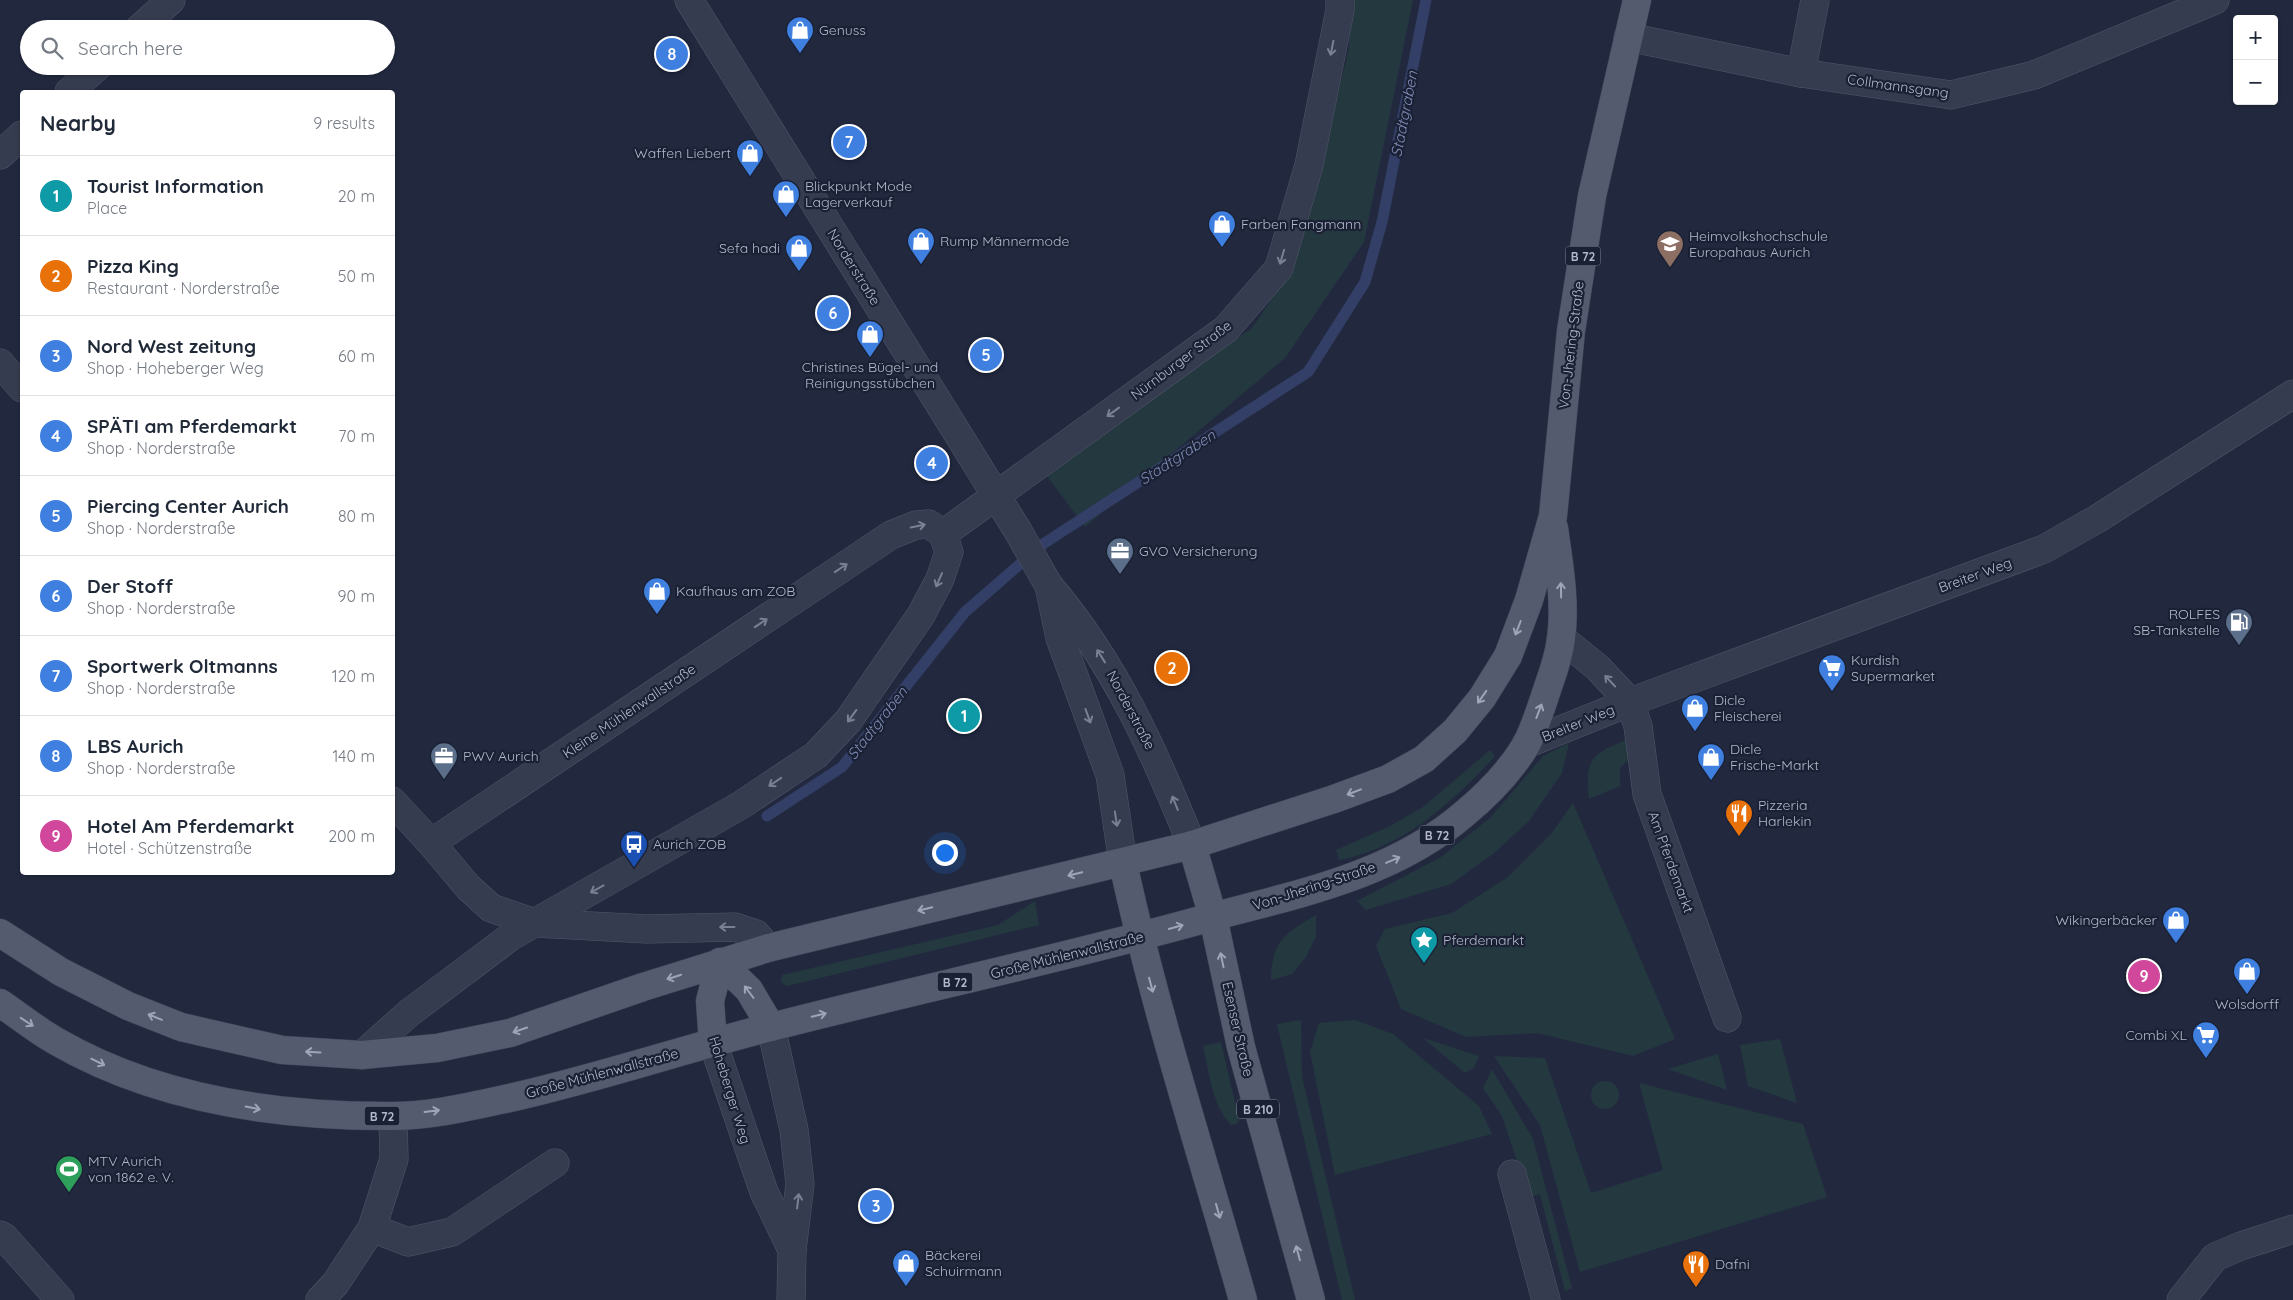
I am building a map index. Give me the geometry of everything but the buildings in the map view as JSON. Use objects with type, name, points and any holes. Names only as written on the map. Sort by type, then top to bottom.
[{"type":"main road","name":"Von-Jhering-Straße","points":[[1192,845],[1334,800],[1388,779],[1424,759],[1455,731],[1482,698],[1508,656],[1529,600],[1553,516],[1571,331],[1592,196],[1637,0]]},
{"type":"main road","name":"Von-Jhering-Straße","points":[[1213,917],[1323,887],[1404,856],[1464,815],[1488,792],[1526,744],[1541,706],[1562,638],[1561,582],[1553,516]]},
{"type":"main road","name":"B 72","points":[[0,933],[61,972],[128,1006],[181,1027],[282,1050],[362,1054],[437,1048],[510,1033],[720,962],[768,948],[1192,845]]},
{"type":"main road","name":"Esenser Straße","points":[[1192,845],[1213,917],[1241,1047],[1311,1300]]},
{"type":"main road","points":[[1123,863],[1139,938],[1162,1028],[1205,1164],[1243,1300]]},
{"type":"main road","name":"Große Mühlenwallstraße","points":[[0,1003],[54,1040],[111,1068],[177,1090],[257,1109],[392,1117],[470,1106],[550,1088],[771,1027],[1139,938],[1213,917]]},
{"type":"main road","name":"Hoheberger Weg","points":[[713,1043],[710,1002],[720,962],[749,990],[771,1027]]},
{"type":"street","points":[[149,20],[171,0]]},
{"type":"street","name":"Norderstraße","points":[[689,0],[1018,531],[1047,582],[1078,619],[1118,683],[1158,760],[1192,845]]},
{"type":"street","name":"Nürnburger Straße","points":[[996,497],[1226,329],[1279,268],[1309,165],[1340,10],[1340,0]]},
{"type":"street","points":[[1801,72],[1815,0]]},
{"type":"street","name":"Collmannsgang","points":[[1628,37],[1801,72],[1951,95],[2034,75],[2215,0]]},
{"type":"street","points":[[71,90],[88,75]]},
{"type":"street","points":[[0,155],[20,137]]},
{"type":"street","points":[[0,363],[20,386]]},
{"type":"street","name":"Breiter Weg","points":[[1526,744],[1630,702],[2044,549],[2097,518],[2293,394]]},
{"type":"street","points":[[362,1054],[409,1013],[510,937],[733,810],[816,755],[848,721],[921,615],[940,579],[949,552],[943,534],[996,497]]},
{"type":"street","name":"Kleine Mühlenwallstraße","points":[[431,844],[891,535],[916,525],[929,524],[943,534]]},
{"type":"street","name":"Norderstraße","points":[[1047,582],[1060,638],[1110,775],[1123,863]]},
{"type":"street","name":"Breiter Weg","points":[[1562,638],[1596,667],[1630,702]]},
{"type":"street","name":"Am Pferdemarkt","points":[[1630,702],[1638,726],[1646,794],[1726,1018]]},
{"type":"street","points":[[395,804],[468,887],[491,908],[535,922],[647,929],[734,927],[756,934],[768,948]]},
{"type":"street","name":"Hoheberger Weg","points":[[771,1027],[794,1130],[800,1184],[792,1250],[791,1300]]},
{"type":"street","name":"Hoheberger Weg","points":[[713,1043],[764,1192],[792,1250]]},
{"type":"street","points":[[320,1300],[335,1284],[372,1228],[394,1159],[392,1117]]},
{"type":"street","points":[[372,1228],[408,1242],[452,1232],[555,1163]]},
{"type":"street","points":[[1512,1174],[1546,1300]]},
{"type":"street","points":[[2181,1300],[2215,1257],[2241,1246],[2293,1229]]},
{"type":"street","points":[[0,1235],[5,1238],[60,1300]]},
{"type":"shaded area","points":[[1350,0],[1413,0],[1364,242],[1285,358],[1085,527],[1044,472],[1252,328],[1295,265],[1349,49]]},
{"type":"shaded area","points":[[1633,737],[1636,752],[1620,768],[1620,786],[1589,799],[1588,772],[1595,757],[1609,747]]},
{"type":"shaded area","points":[[1569,743],[1562,773],[1529,821],[1493,854],[1451,884],[1366,910],[1357,901],[1441,857],[1491,817],[1543,756]]},
{"type":"shaded area","points":[[1490,750],[1495,756],[1462,790],[1425,821],[1384,845],[1362,854],[1339,860],[1336,850],[1390,826],[1423,807]]},
{"type":"shaded area","points":[[1573,803],[1675,1039],[1633,1056],[1537,1033],[1466,1037],[1401,1009],[1376,946],[1385,929],[1452,913],[1508,877],[1551,834]]},
{"type":"shaded area","points":[[1035,901],[1039,925],[787,986],[781,982],[782,975],[998,925]]},
{"type":"shaded area","points":[[1316,915],[1316,936],[1306,957],[1292,974],[1271,980],[1277,947],[1288,934]]},
{"type":"shaded area","points":[[1301,1020],[1302,1077],[1355,1300],[1342,1300],[1277,1024]]},
{"type":"shaded area","points":[[1355,1020],[1393,1034],[1479,1106],[1492,1134],[1335,1175],[1310,1052],[1319,1023]]},
{"type":"shaded area","points":[[1423,1038],[1479,1056],[1474,1068],[1465,1073]]},
{"type":"shaded area","points":[[1780,1039],[1797,1103],[1748,1086],[1740,1045]]},
{"type":"shaded area","points":[[1221,1042],[1239,1120],[1237,1124],[1231,1125],[1219,1108],[1215,1098],[1203,1046]]},
{"type":"shaded area","points":[[1718,1054],[1727,1090],[1668,1069]]},
{"type":"shaded area","points":[[1494,1056],[1545,1058],[1591,1193],[1663,1170],[1639,1083],[1803,1124],[1827,1197],[1580,1272],[1540,1125]]},
{"type":"shaded area","points":[[1492,1069],[1533,1139],[1572,1288],[1565,1291],[1540,1194],[1529,1197],[1502,1116],[1483,1088]]},
{"type":"shaded area","points":[[1605,1081],[1615,1085],[1619,1095],[1615,1105],[1605,1109],[1595,1105],[1591,1095],[1595,1085]]},
{"type":"waterway","name":"Stadtgraben","points":[[767,816],[842,767],[965,612],[1043,544],[1308,372],[1365,282],[1382,222],[1426,0]]},
{"type":"place","name":"LBS Aurich","points":[[672,54]]},
{"type":"place","name":"Genuss","points":[[800,54]]},
{"type":"place","name":"Sportwerk Oltmanns","points":[[849,142]]},
{"type":"place","name":"Waffen Liebert","points":[[750,177]]},
{"type":"place","name":"Blickpunkt Mode Lagerverkauf","points":[[786,218]]},
{"type":"place","name":"Farben Fangmann","points":[[1222,248]]},
{"type":"place","name":"Rump Männermode","points":[[921,265]]},
{"type":"place","name":"Heimvolkshochschule Europahaus Aurich","points":[[1670,268]]},
{"type":"place","name":"Sefa hadi","points":[[799,272]]},
{"type":"place","name":"Der Stoff","points":[[833,313]]},
{"type":"place","name":"Piercing Center Aurich","points":[[986,355]]},
{"type":"place","name":"Christines Bügel- und Reinigungsstübchen","points":[[870,358]]},
{"type":"place","name":"SPÄTI am Pferdemarkt","points":[[932,463]]},
{"type":"place","name":"GVO Versicherung","points":[[1120,575]]},
{"type":"place","name":"Kaufhaus am ZOB","points":[[657,615]]},
{"type":"place","name":"ROLFES SB-Tankstelle","points":[[2239,646]]},
{"type":"place","name":"Pizza King","points":[[1172,668]]},
{"type":"place","name":"Kurdish Supermarket","points":[[1832,692]]},
{"type":"place","name":"Tourist Information","points":[[964,716]]},
{"type":"place","name":"Dicle Fleischerei","points":[[1695,732]]},
{"type":"place","name":"PWV Aurich","points":[[444,780]]},
{"type":"place","name":"Dicle Frische-Markt","points":[[1711,781]]},
{"type":"place","name":"Pizzeria Harlekin","points":[[1739,837]]},
{"type":"place","name":"Aurich ZOB","points":[[634,868]]},
{"type":"place","name":"Wikingerbäcker","points":[[2176,944]]},
{"type":"place","name":"Pferdemarkt","points":[[1424,964]]},
{"type":"place","name":"Hotel Am Pferdemarkt","points":[[2144,976]]},
{"type":"place","name":"Wolsdorff","points":[[2247,995]]},
{"type":"place","name":"Combi XL","points":[[2206,1059]]},
{"type":"place","name":"MTV Aurich von 1862 e. V.","points":[[69,1193]]},
{"type":"place","name":"Nord West zeitung","points":[[876,1206]]},
{"type":"place","name":"Bäckerei Schuirmann","points":[[906,1287]]},
{"type":"place","name":"Dafni","points":[[1696,1288]]}]
